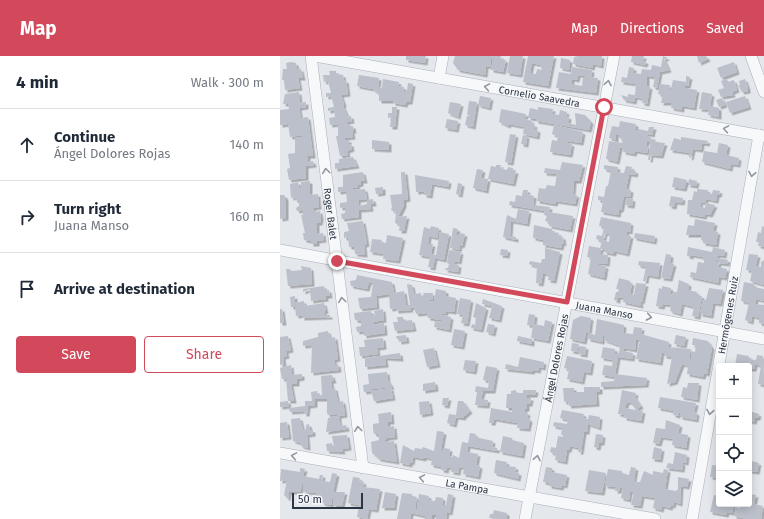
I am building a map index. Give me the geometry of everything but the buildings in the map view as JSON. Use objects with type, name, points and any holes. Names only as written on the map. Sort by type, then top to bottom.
[{"type":"street","name":"Roger Balet","points":[[311,56],[363,468]]},
{"type":"street","name":"Cornelio Saavedra","points":[[315,56],[761,136]]},
{"type":"street","points":[[439,78],[443,56]]},
{"type":"street","name":"Ángel Dolores Rojas","points":[[525,519],[614,56]]},
{"type":"street","points":[[751,56],[764,92]]},
{"type":"street","name":"Hermógenes Ruiz","points":[[692,519],[761,136]]},
{"type":"street","name":"Juana Manso","points":[[280,250],[764,339]]},
{"type":"street","name":"La Pampa","points":[[280,453],[655,519]]},
{"type":"route","points":[[337,261],[567,302],[604,107]]}]
